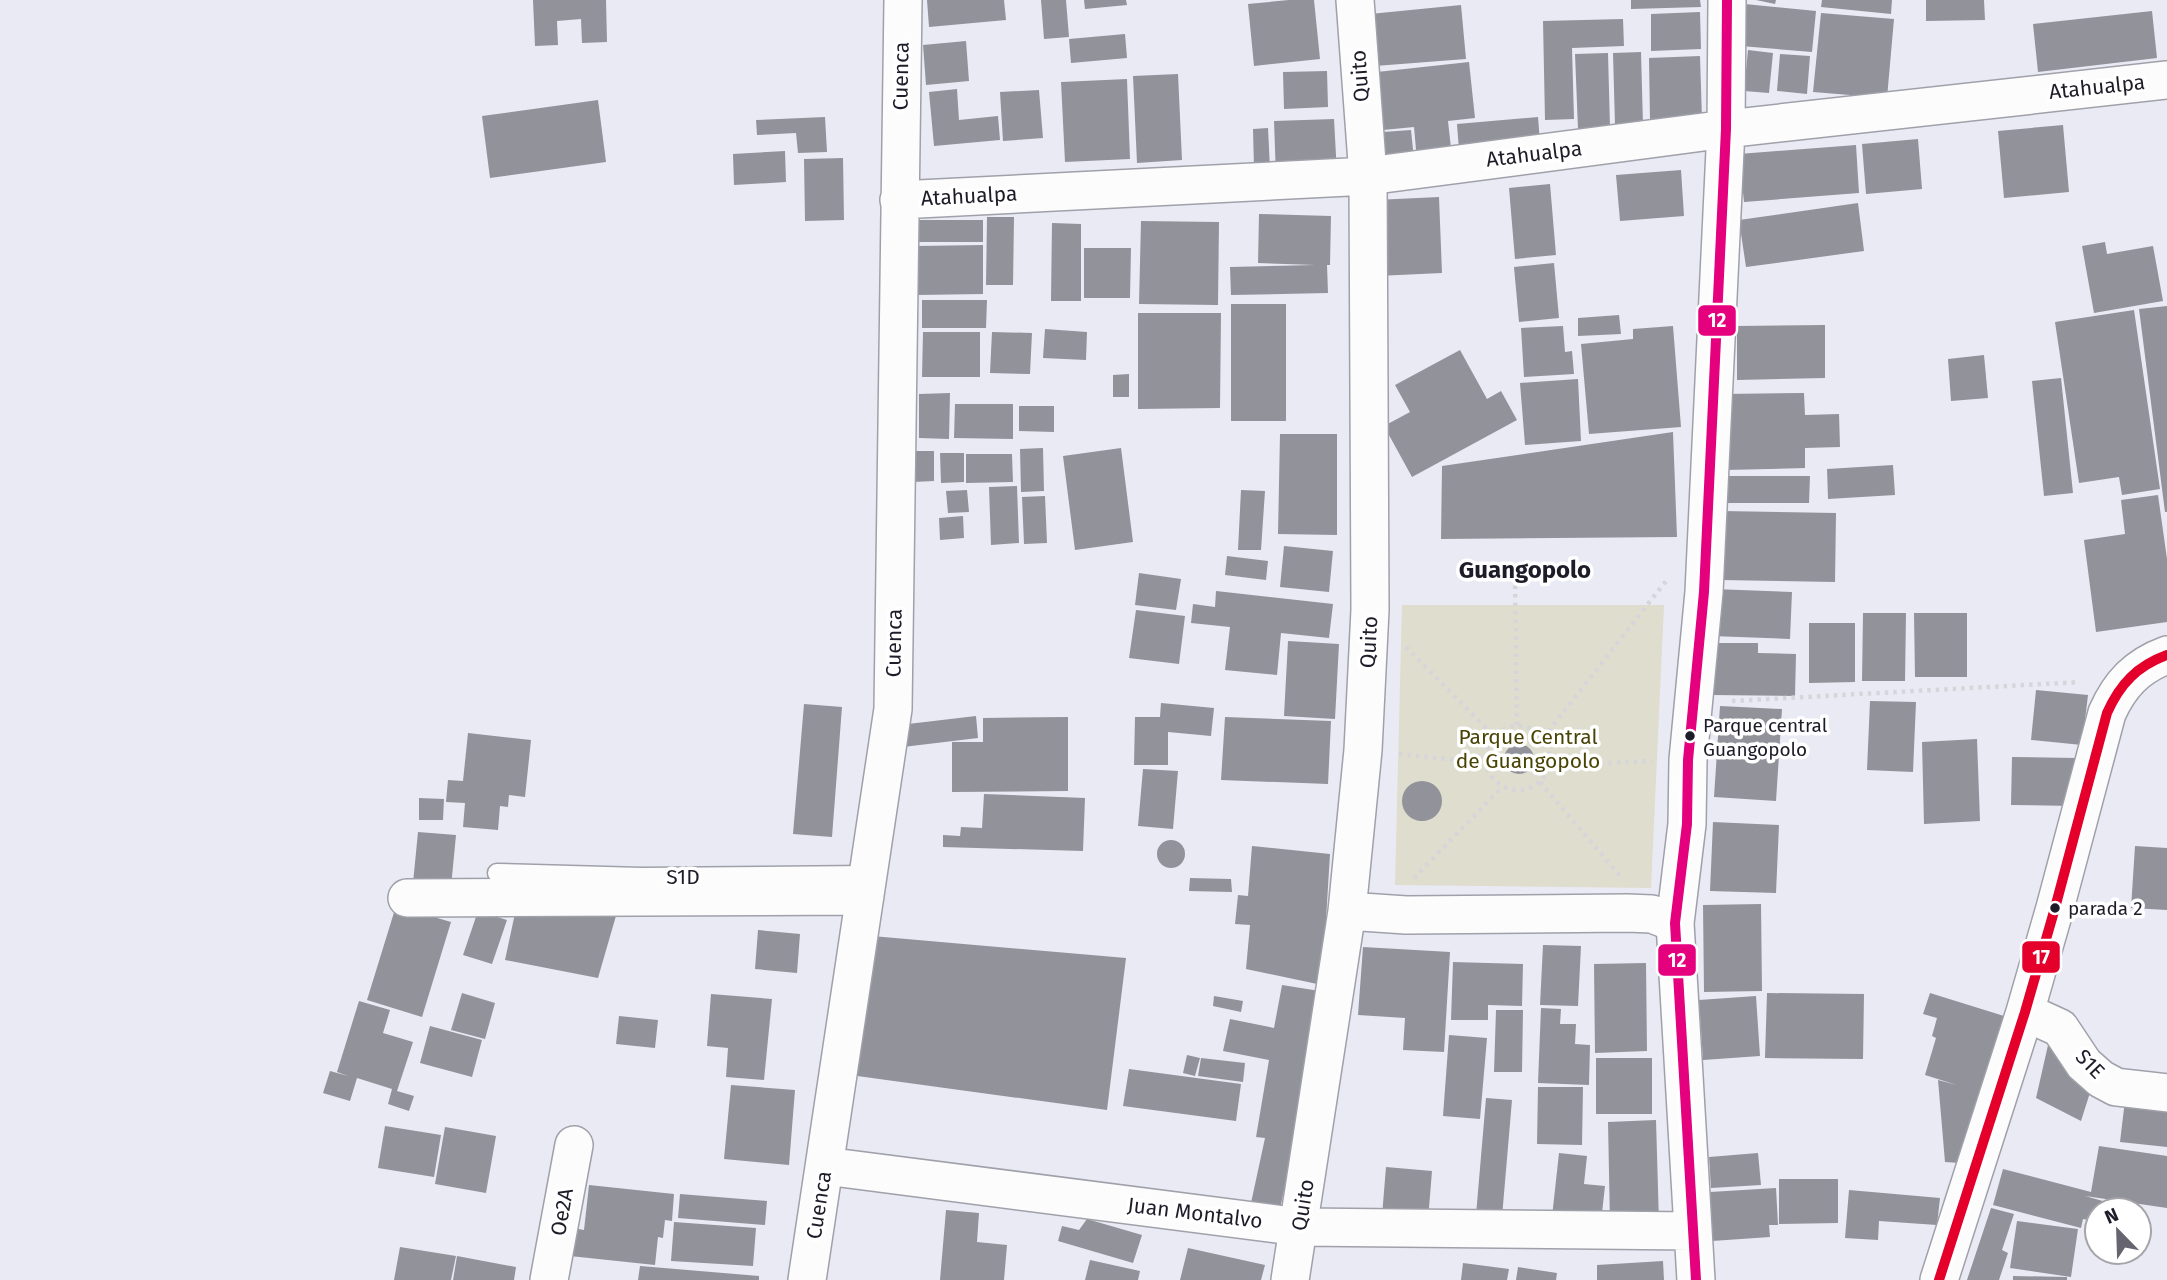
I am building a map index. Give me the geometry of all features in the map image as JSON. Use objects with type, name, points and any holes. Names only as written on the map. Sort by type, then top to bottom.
[{"type":"street","name":"Cuenca","points":[[807,1280],[893,709],[903,0]]},
{"type":"street","name":"Quito","points":[[1290,1280],[1363,912],[1363,750],[1370,611],[1368,176],[1355,0]]},
{"type":"street","points":[[1696,1280],[1663,918],[1687,824],[1688,760],[1704,592],[1726,129],[1727,0]]},
{"type":"street","name":"Atahualpa","points":[[899,200],[1368,176],[1726,129],[2167,80]]},
{"type":"street","points":[[1939,1280],[2025,1012],[2107,713],[2126,680],[2149,661],[2167,655]]},
{"type":"street","points":[[407,898],[867,886]]},
{"type":"street","points":[[1363,912],[1406,915],[1663,918]]},
{"type":"street","name":"S1E","points":[[2025,1012],[2060,1028],[2084,1064],[2116,1087],[2167,1093]]},
{"type":"street","name":"Oe2A","points":[[549,1280],[574,1145]]},
{"type":"street","name":"Juan Montalvo","points":[[825,1166],[1300,1227],[1692,1231]]},
{"type":"lane","name":"S1D","points":[[497,873],[867,886]]},
{"type":"path","points":[[1543,738],[1673,572]]},
{"type":"path","points":[[1515,577],[1517,726]]},
{"type":"path","points":[[1370,611],[1494,736]]},
{"type":"path","points":[[1693,703],[2126,680]]},
{"type":"path","points":[[1517,726],[1536,731],[1543,738],[1550,756],[1549,766],[1540,782],[1522,790],[1502,787],[1488,772],[1485,753],[1494,736],[1501,730],[1517,726]]},
{"type":"path","points":[[1363,750],[1485,763]]},
{"type":"path","points":[[1549,766],[1688,760]]},
{"type":"path","points":[[1540,782],[1663,918]]},
{"type":"path","points":[[1363,912],[1502,787]]},
{"type":"green space","name":"Parque Central de Guangopolo","points":[[1402,605],[1664,605],[1651,888],[1395,885]]},
{"type":"building","points":[[533,0],[606,0],[607,42],[582,43],[581,19],[557,21],[558,45],[535,46]]},
{"type":"building","points":[[927,0],[1004,0],[1006,20],[929,27]]},
{"type":"building","points":[[1041,0],[1066,0],[1069,37],[1044,39]]},
{"type":"building","points":[[1084,0],[1126,0],[1127,5],[1085,9]]},
{"type":"building","points":[[1314,0],[1320,59],[1254,66],[1248,4]]},
{"type":"building","points":[[1631,0],[1700,0],[1701,7],[1631,9]]},
{"type":"building","points":[[1756,0],[1776,0],[1775,4]]},
{"type":"building","points":[[1822,0],[1892,0],[1891,14],[1821,7]]},
{"type":"building","points":[[1926,0],[1984,0],[1985,20],[1926,21]]},
{"type":"building","points":[[1745,4],[1816,11],[1812,52],[1741,46]]},
{"type":"building","points":[[1461,5],[1466,59],[1375,66],[1370,14]]},
{"type":"building","points":[[2152,11],[2157,58],[2038,72],[2033,24]]},
{"type":"building","points":[[1700,12],[1701,49],[1651,51],[1651,14]]},
{"type":"building","points":[[1821,13],[1894,19],[1887,98],[1813,92]]},
{"type":"building","points":[[1623,19],[1624,46],[1572,48],[1574,119],[1545,120],[1543,21]]},
{"type":"building","points":[[1125,34],[1127,58],[1071,63],[1069,39]]},
{"type":"building","points":[[966,41],[969,81],[926,85],[923,45]]},
{"type":"building","points":[[1748,50],[1773,53],[1769,93],[1744,91]]},
{"type":"building","points":[[1641,52],[1643,125],[1615,125],[1613,53]]},
{"type":"building","points":[[1608,53],[1610,128],[1578,129],[1575,54]]},
{"type":"building","points":[[1780,54],[1810,56],[1807,94],[1777,91]]},
{"type":"building","points":[[1700,56],[1702,119],[1650,120],[1649,58]]},
{"type":"building","points":[[1469,62],[1475,118],[1448,121],[1452,157],[1417,161],[1414,127],[1383,130],[1377,72]]},
{"type":"building","points":[[1327,71],[1328,107],[1284,109],[1283,72]]},
{"type":"building","points":[[1178,74],[1182,160],[1137,163],[1133,76]]},
{"type":"building","points":[[1127,79],[1130,159],[1065,162],[1061,82]]},
{"type":"building","points":[[957,89],[959,120],[998,116],[1000,140],[934,146],[929,92]]},
{"type":"building","points":[[1039,90],[1043,138],[1003,141],[1000,92]]},
{"type":"building","points":[[598,100],[606,162],[490,178],[482,116]]},
{"type":"building","points":[[825,117],[827,152],[798,153],[796,133],[757,135],[756,120]]},
{"type":"building","points":[[1538,117],[1540,142],[1459,150],[1457,124]]},
{"type":"building","points":[[1334,119],[1337,174],[1276,177],[1274,121]]},
{"type":"building","points":[[2063,125],[2069,192],[2004,198],[1998,131]]},
{"type":"building","points":[[1268,128],[1270,169],[1254,169],[1253,129]]},
{"type":"building","points":[[1411,130],[1414,159],[1386,162],[1383,132]]},
{"type":"building","points":[[1918,139],[1922,189],[1866,194],[1862,144]]},
{"type":"building","points":[[1856,145],[1859,193],[1744,202],[1739,154]]},
{"type":"building","points":[[785,151],[786,182],[734,185],[733,154]]},
{"type":"building","points":[[843,158],[844,220],[805,221],[804,159]]},
{"type":"building","points":[[1681,170],[1684,216],[1620,221],[1616,175]]},
{"type":"building","points":[[1550,184],[1556,255],[1515,259],[1509,188]]},
{"type":"building","points":[[1439,197],[1442,273],[1377,276],[1375,200]]},
{"type":"building","points":[[1858,203],[1864,251],[1746,267],[1739,220]]},
{"type":"building","points":[[1259,214],[1331,216],[1328,293],[1231,295],[1230,267],[1315,265],[1258,263]]},
{"type":"building","points":[[987,217],[1014,217],[1013,285],[986,285]]},
{"type":"building","points":[[919,220],[983,220],[983,242],[918,242]]},
{"type":"building","points":[[1141,221],[1219,222],[1218,305],[1139,304]]},
{"type":"building","points":[[1052,223],[1081,224],[1081,301],[1051,301]]},
{"type":"building","points":[[2105,242],[2107,254],[2153,246],[2163,301],[2094,313],[2082,246]]},
{"type":"building","points":[[983,245],[983,294],[917,295],[917,246]]},
{"type":"building","points":[[1084,248],[1131,248],[1130,298],[1084,298]]},
{"type":"building","points":[[1554,263],[1559,318],[1519,322],[1514,267]]},
{"type":"building","points":[[922,300],[987,300],[986,328],[922,328]]},
{"type":"building","points":[[1231,304],[1286,304],[1286,421],[1231,421]]},
{"type":"building","points":[[2167,306],[2167,512],[2165,512],[2139,309]]},
{"type":"building","points":[[2134,310],[2160,489],[2122,495],[2119,477],[2079,483],[2055,322]]},
{"type":"building","points":[[1138,313],[1221,313],[1220,408],[1138,409]]},
{"type":"building","points":[[1619,315],[1621,334],[1578,336],[1578,318]]},
{"type":"building","points":[[1825,325],[1825,378],[1737,380],[1737,326]]},
{"type":"building","points":[[1563,326],[1565,352],[1572,351],[1574,374],[1524,377],[1521,328]]},
{"type":"building","points":[[1673,326],[1681,427],[1589,434],[1581,344],[1633,339],[1633,329]]},
{"type":"building","points":[[1045,329],[1087,332],[1086,360],[1043,358]]},
{"type":"building","points":[[923,332],[980,332],[980,377],[922,377]]},
{"type":"building","points":[[992,332],[1032,333],[1030,374],[990,373]]},
{"type":"building","points":[[1460,350],[1487,399],[1501,391],[1517,420],[1412,477],[1384,426],[1410,412],[1395,385]]},
{"type":"building","points":[[1984,355],[1988,398],[1951,401],[1948,359]]},
{"type":"building","points":[[1129,374],[1129,397],[1113,397],[1113,375]]},
{"type":"building","points":[[2061,378],[2073,493],[2044,496],[2032,381]]},
{"type":"building","points":[[1578,379],[1581,441],[1525,445],[1520,383]]},
{"type":"building","points":[[950,393],[949,439],[919,438],[919,394]]},
{"type":"building","points":[[1804,393],[1805,415],[1839,414],[1840,447],[1805,448],[1805,468],[1725,470],[1724,394]]},
{"type":"building","points":[[955,404],[1013,404],[1013,439],[954,438]]},
{"type":"building","points":[[1019,406],[1054,406],[1054,432],[1019,431]]},
{"type":"building","points":[[1673,432],[1677,537],[1441,539],[1442,466]]},
{"type":"building","points":[[1280,434],[1337,434],[1337,535],[1278,534]]},
{"type":"building","points":[[1043,448],[1044,491],[1021,492],[1020,449]]},
{"type":"building","points":[[1121,448],[1133,542],[1075,550],[1063,456]]},
{"type":"building","points":[[913,451],[934,451],[934,481],[913,482]]},
{"type":"building","points":[[940,453],[964,453],[964,482],[941,483]]},
{"type":"building","points":[[966,454],[1012,454],[1013,482],[966,483]]},
{"type":"building","points":[[1893,465],[1895,495],[1828,499],[1827,469]]},
{"type":"building","points":[[1723,476],[1810,476],[1809,503],[1723,503]]},
{"type":"building","points":[[1017,486],[1019,543],[991,545],[989,487]]},
{"type":"building","points":[[967,490],[969,512],[948,513],[946,491]]},
{"type":"building","points":[[1241,490],[1265,491],[1261,550],[1238,550]]},
{"type":"building","points":[[2158,495],[2167,559],[2167,622],[2096,632],[2084,540],[2125,534],[2121,500]]},
{"type":"building","points":[[1045,496],[1047,543],[1024,544],[1022,497]]},
{"type":"building","points":[[1722,511],[1836,513],[1835,582],[1721,580]]},
{"type":"building","points":[[963,516],[964,538],[940,540],[939,518]]},
{"type":"building","points":[[1284,546],[1333,551],[1329,592],[1280,587]]},
{"type":"building","points":[[1227,556],[1268,561],[1266,580],[1225,575]]},
{"type":"building","points":[[1139,573],[1181,579],[1176,610],[1135,605]]},
{"type":"building","points":[[1713,589],[1792,592],[1790,639],[1711,636]]},
{"type":"building","points":[[1216,591],[1333,604],[1329,638],[1281,633],[1277,675],[1225,670],[1230,627],[1191,623],[1193,604],[1215,607]]},
{"type":"building","points":[[1136,610],[1185,616],[1179,664],[1129,658]]},
{"type":"building","points":[[1863,613],[1906,613],[1905,681],[1862,681]]},
{"type":"building","points":[[1914,613],[1967,613],[1967,677],[1915,677]]},
{"type":"building","points":[[1809,623],[1855,623],[1855,682],[1809,683]]},
{"type":"building","points":[[1288,641],[1339,644],[1335,719],[1284,716]]},
{"type":"building","points":[[1713,643],[1758,643],[1758,653],[1796,654],[1795,696],[1712,695]]},
{"type":"building","points":[[2036,690],[2088,695],[2082,745],[2031,740]]},
{"type":"building","points":[[1870,701],[1916,702],[1913,772],[1867,770]]},
{"type":"building","points":[[1161,703],[1214,708],[1211,736],[1168,732],[1168,765],[1134,765],[1135,717],[1160,717]]},
{"type":"building","points":[[804,704],[842,707],[832,837],[793,834]]},
{"type":"building","points":[[1720,706],[1782,709],[1776,801],[1714,797]]},
{"type":"building","points":[[976,716],[978,738],[903,747],[908,724]]},
{"type":"building","points":[[1068,717],[1068,791],[952,792],[952,742],[983,742],[983,718]]},
{"type":"building","points":[[1225,717],[1331,721],[1328,784],[1221,780]]},
{"type":"building","points":[[468,733],[531,740],[525,797],[509,795],[508,807],[500,806],[498,830],[463,827],[465,803],[446,802],[448,780],[463,781]]},
{"type":"building","points":[[1977,739],[1980,821],[1924,824],[1922,742]]},
{"type":"building","points":[[1519,744],[1525,745],[1533,753],[1533,765],[1525,773],[1519,774],[1513,773],[1505,765],[1504,759],[1505,753],[1513,745]]},
{"type":"building","points":[[2012,757],[2076,758],[2074,806],[2011,805]]},
{"type":"building","points":[[1143,769],[1178,771],[1173,829],[1138,826]]},
{"type":"building","points":[[1422,781],[1436,787],[1442,801],[1436,815],[1422,821],[1408,815],[1402,801],[1408,787]]},
{"type":"building","points":[[984,794],[1085,798],[1083,851],[943,847],[943,835],[960,836],[961,827],[982,828]]},
{"type":"building","points":[[419,798],[444,799],[443,820],[419,820]]},
{"type":"building","points":[[1713,822],[1779,825],[1776,893],[1710,891]]},
{"type":"building","points":[[418,832],[456,835],[451,887],[413,883]]},
{"type":"building","points":[[1171,840],[1181,844],[1185,854],[1181,864],[1171,868],[1161,864],[1157,854],[1161,844]]},
{"type":"building","points":[[1252,846],[1330,854],[1322,985],[1246,969],[1250,925],[1235,924],[1238,895],[1248,896]]},
{"type":"building","points":[[2135,846],[2167,848],[2167,910],[2131,908]]},
{"type":"building","points":[[1190,878],[1231,879],[1232,892],[1189,891]]},
{"type":"building","points":[[620,902],[598,978],[505,960],[517,904]]},
{"type":"building","points":[[1761,904],[1762,991],[1704,992],[1703,905]]},
{"type":"building","points":[[396,906],[451,922],[422,1017],[367,1000]]},
{"type":"building","points":[[478,911],[507,920],[492,964],[463,955]]},
{"type":"building","points":[[758,930],[800,934],[797,973],[755,969]]},
{"type":"building","points":[[872,936],[1126,958],[1107,1110],[850,1075]]},
{"type":"building","points":[[1543,945],[1581,946],[1578,1006],[1540,1005]]},
{"type":"building","points":[[1363,947],[1450,952],[1444,1052],[1403,1050],[1405,1018],[1358,1015]]},
{"type":"building","points":[[1453,962],[1523,964],[1522,1006],[1488,1005],[1488,1020],[1451,1020]]},
{"type":"building","points":[[1646,963],[1647,1051],[1595,1053],[1594,964]]},
{"type":"building","points":[[1282,985],[1326,992],[1280,1209],[1251,1203],[1265,1138],[1256,1137],[1269,1060],[1223,1051],[1230,1019],[1274,1028]]},
{"type":"building","points":[[462,993],[495,1003],[485,1039],[451,1030]]},
{"type":"building","points":[[1767,993],[1864,994],[1863,1059],[1765,1058]]},
{"type":"building","points":[[1930,993],[2004,1016],[1960,1163],[1945,1162],[1938,1080],[1957,1085],[1925,1075],[1936,1038],[1932,1036],[1937,1018],[1923,1014]]},
{"type":"building","points":[[711,994],[772,999],[764,1080],[726,1077],[728,1048],[707,1046]]},
{"type":"building","points":[[1214,996],[1243,1001],[1241,1012],[1213,1006]]},
{"type":"building","points":[[1756,996],[1760,1056],[1703,1060],[1699,1000]]},
{"type":"building","points":[[359,1001],[390,1010],[383,1033],[413,1042],[397,1091],[414,1096],[409,1111],[388,1104],[392,1089],[357,1078],[350,1101],[323,1093],[330,1071],[348,1076],[337,1072]]},
{"type":"building","points":[[1541,1008],[1561,1009],[1560,1024],[1576,1024],[1575,1044],[1590,1045],[1589,1085],[1538,1083]]},
{"type":"building","points":[[1496,1010],[1523,1010],[1522,1072],[1494,1072]]},
{"type":"building","points":[[619,1016],[658,1020],[655,1048],[616,1044]]},
{"type":"building","points":[[430,1026],[482,1040],[472,1077],[420,1063]]},
{"type":"building","points":[[2051,1032],[2094,1080],[2081,1121],[2036,1098]]},
{"type":"building","points":[[1449,1035],[1487,1038],[1480,1119],[1443,1116]]},
{"type":"building","points":[[1187,1055],[1200,1058],[1195,1076],[1183,1073]]},
{"type":"building","points":[[1201,1058],[1245,1063],[1243,1082],[1198,1076]]},
{"type":"building","points":[[1596,1058],[1652,1058],[1652,1114],[1596,1114]]},
{"type":"building","points":[[1129,1069],[1241,1084],[1236,1121],[1123,1106]]},
{"type":"building","points":[[731,1085],[795,1090],[789,1165],[724,1159]]},
{"type":"building","points":[[1538,1087],[1583,1087],[1582,1145],[1537,1144]]},
{"type":"building","points":[[1486,1098],[1512,1100],[1502,1217],[1476,1215]]},
{"type":"building","points":[[2125,1100],[2167,1104],[2167,1147],[2120,1142]]},
{"type":"building","points":[[1656,1120],[1659,1223],[1610,1224],[1608,1122]]},
{"type":"building","points":[[385,1126],[441,1135],[434,1177],[378,1168]]},
{"type":"building","points":[[445,1127],[496,1136],[486,1193],[435,1184]]},
{"type":"building","points":[[2099,1146],[2167,1156],[2167,1208],[2153,1206],[2153,1196],[2083,1196],[2081,1228],[1993,1205],[2003,1169],[2091,1192]]},
{"type":"building","points":[[1559,1153],[1587,1156],[1584,1184],[1605,1186],[1601,1222],[1552,1217]]},
{"type":"building","points":[[1758,1153],[1761,1185],[1711,1188],[1709,1157]]},
{"type":"building","points":[[1386,1167],[1432,1171],[1428,1220],[1382,1216]]},
{"type":"building","points":[[1779,1179],[1838,1179],[1838,1223],[1779,1224]]},
{"type":"building","points":[[589,1185],[674,1194],[672,1221],[665,1220],[663,1238],[658,1237],[655,1265],[570,1256],[573,1228],[584,1230]]},
{"type":"building","points":[[1776,1188],[1778,1225],[1769,1225],[1770,1237],[1712,1241],[1710,1192]]},
{"type":"building","points":[[1849,1190],[1940,1198],[1937,1225],[1879,1221],[1878,1240],[1845,1238]]},
{"type":"building","points":[[680,1194],[767,1201],[765,1225],[678,1218]]},
{"type":"building","points":[[1991,1208],[2014,1214],[2002,1250],[2008,1253],[1999,1280],[1967,1280]]},
{"type":"building","points":[[946,1210],[979,1213],[977,1242],[1007,1245],[1004,1280],[940,1280]]},
{"type":"building","points":[[1087,1219],[1142,1235],[1133,1263],[1058,1241],[1062,1226],[1079,1230]]},
{"type":"building","points":[[2017,1221],[2078,1229],[2071,1277],[2010,1268]]},
{"type":"building","points":[[674,1222],[756,1228],[753,1266],[671,1261]]},
{"type":"building","points":[[400,1247],[456,1256],[451,1280],[394,1280]]},
{"type":"building","points":[[1188,1248],[1265,1265],[1261,1280],[1180,1280]]},
{"type":"building","points":[[457,1256],[516,1267],[514,1280],[453,1280]]},
{"type":"building","points":[[1090,1260],[1140,1271],[1138,1280],[1085,1280]]},
{"type":"building","points":[[1663,1261],[1664,1280],[1597,1280],[1597,1265]]},
{"type":"building","points":[[1463,1263],[1509,1269],[1507,1280],[1461,1280]]},
{"type":"building","points":[[640,1266],[759,1276],[759,1280],[638,1280]]},
{"type":"building","points":[[1518,1267],[1557,1273],[1556,1280],[1516,1280]]},
{"type":"building","points":[[2013,1276],[2067,1277],[2067,1280],[2013,1280]]},
{"type":"transit line","name":"12","points":[[1696,1280],[1675,923],[1687,824],[1688,760],[1704,592],[1726,129],[1727,0]]},
{"type":"transit line","name":"17","points":[[1939,1280],[2025,1012],[2107,713],[2131,677],[2156,659],[2167,655]]},
{"type":"place","name":"Parque central Guangopolo","points":[[1690,736]]},
{"type":"place","name":"parada 2","points":[[2055,908]]},
{"type":"district","name":"Guangopolo","points":[[1525,570]]}]
